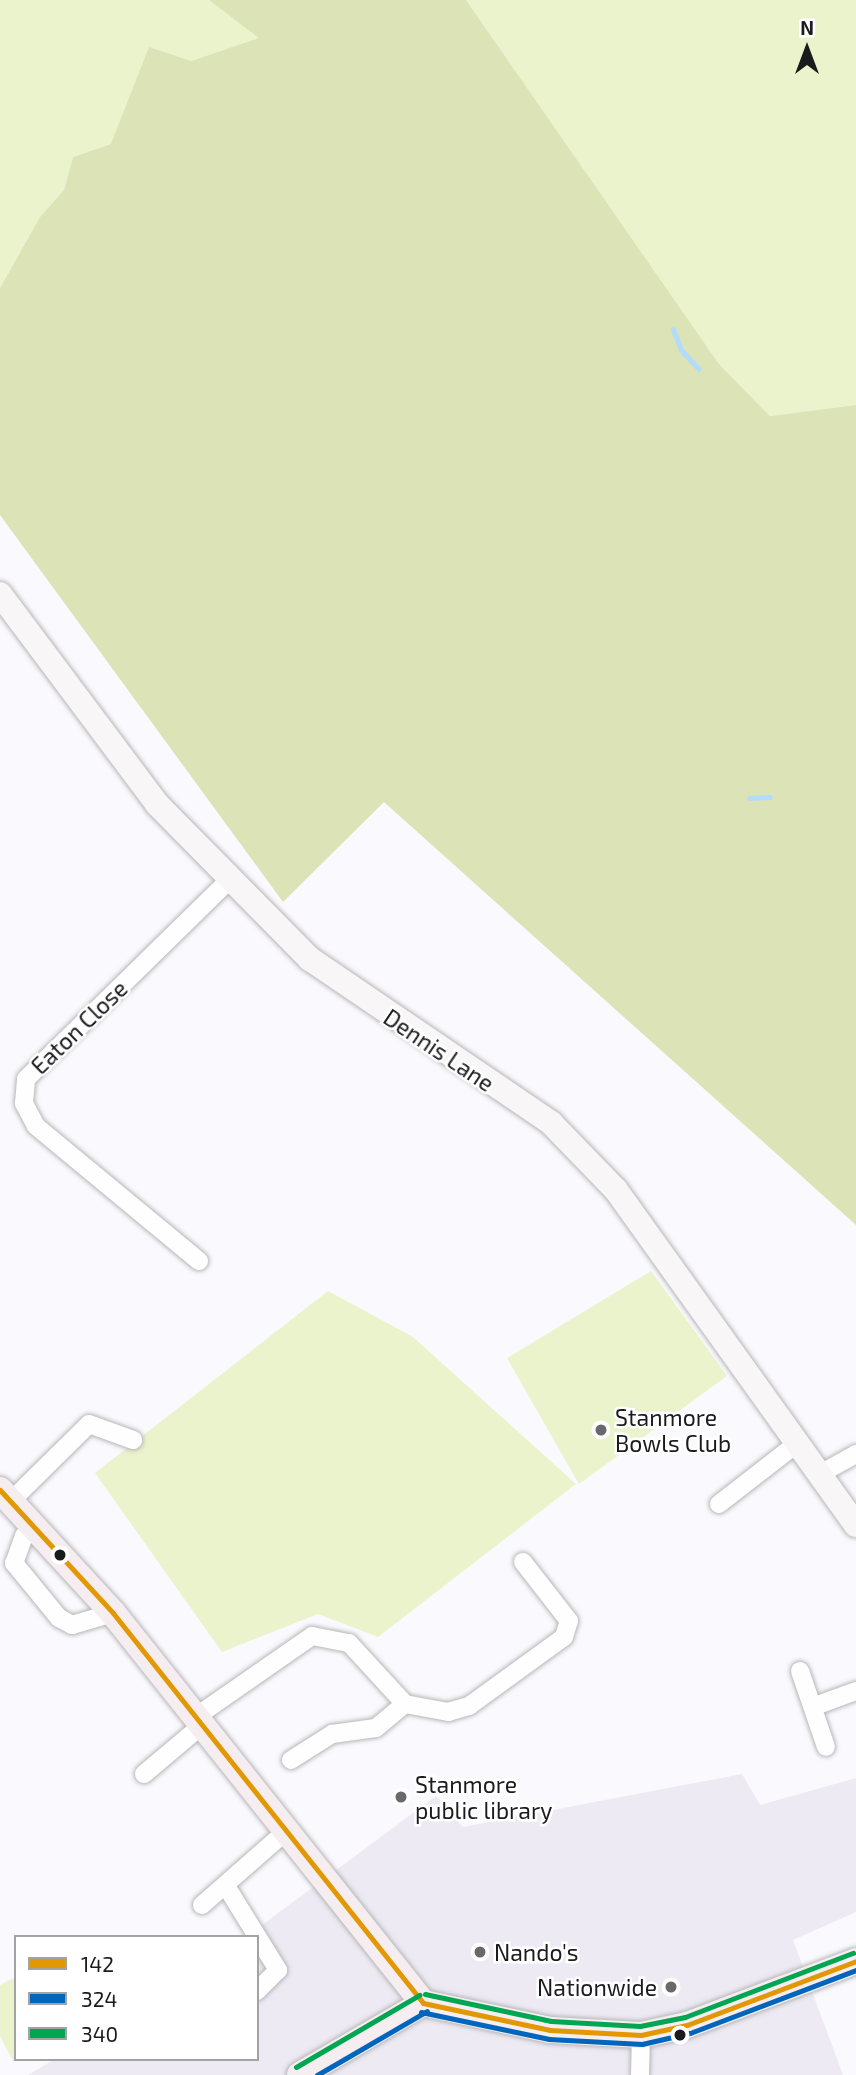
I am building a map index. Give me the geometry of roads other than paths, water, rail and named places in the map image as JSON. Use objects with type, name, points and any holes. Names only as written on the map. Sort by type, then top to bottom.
[{"type":"main road","points":[[6,1495],[39,1528],[113,1613],[423,2004],[550,2030],[641,2035],[687,2025],[856,1961]]},
{"type":"main road","points":[[300,2075],[423,2004]]},
{"type":"street","name":"Dennis Lane","points":[[0,594],[73,699],[229,880],[310,959],[551,1123],[616,1190],[856,1525]]},
{"type":"street","name":"Eaton Close","points":[[199,1261],[36,1126],[24,1103],[26,1079],[229,880]]},
{"type":"street","points":[[6,1495],[89,1424],[133,1440]]},
{"type":"street","points":[[719,1504],[796,1444]]},
{"type":"street","points":[[820,1474],[856,1454]]},
{"type":"street","points":[[39,1528],[24,1536],[13,1563],[59,1618],[72,1625],[113,1613]]},
{"type":"street","points":[[144,1774],[198,1722],[312,1636],[349,1643],[405,1704],[448,1712],[469,1706],[564,1637],[569,1621],[523,1562]]},
{"type":"street","points":[[800,1671],[815,1706],[826,1747]]},
{"type":"street","points":[[815,1706],[856,1691]]},
{"type":"street","points":[[292,1760],[332,1734],[376,1728],[405,1704]]},
{"type":"street","points":[[202,1905],[285,1832]]},
{"type":"street","points":[[226,1886],[256,1935]]},
{"type":"street","points":[[259,1939],[278,1970],[259,1989]]},
{"type":"street","points":[[640,2075],[641,2035]]},
{"type":"waterway","points":[[673,329],[681,350],[699,369]]},
{"type":"waterway","points":[[749,798],[770,797]]},
{"type":"place","name":"Stanmore Bowls Club","points":[[601,1430]]},
{"type":"place","name":"Stanmore public library","points":[[401,1797]]},
{"type":"place","name":"Nando's","points":[[480,1952]]},
{"type":"place","name":"Nationwide","points":[[671,1987]]}]
